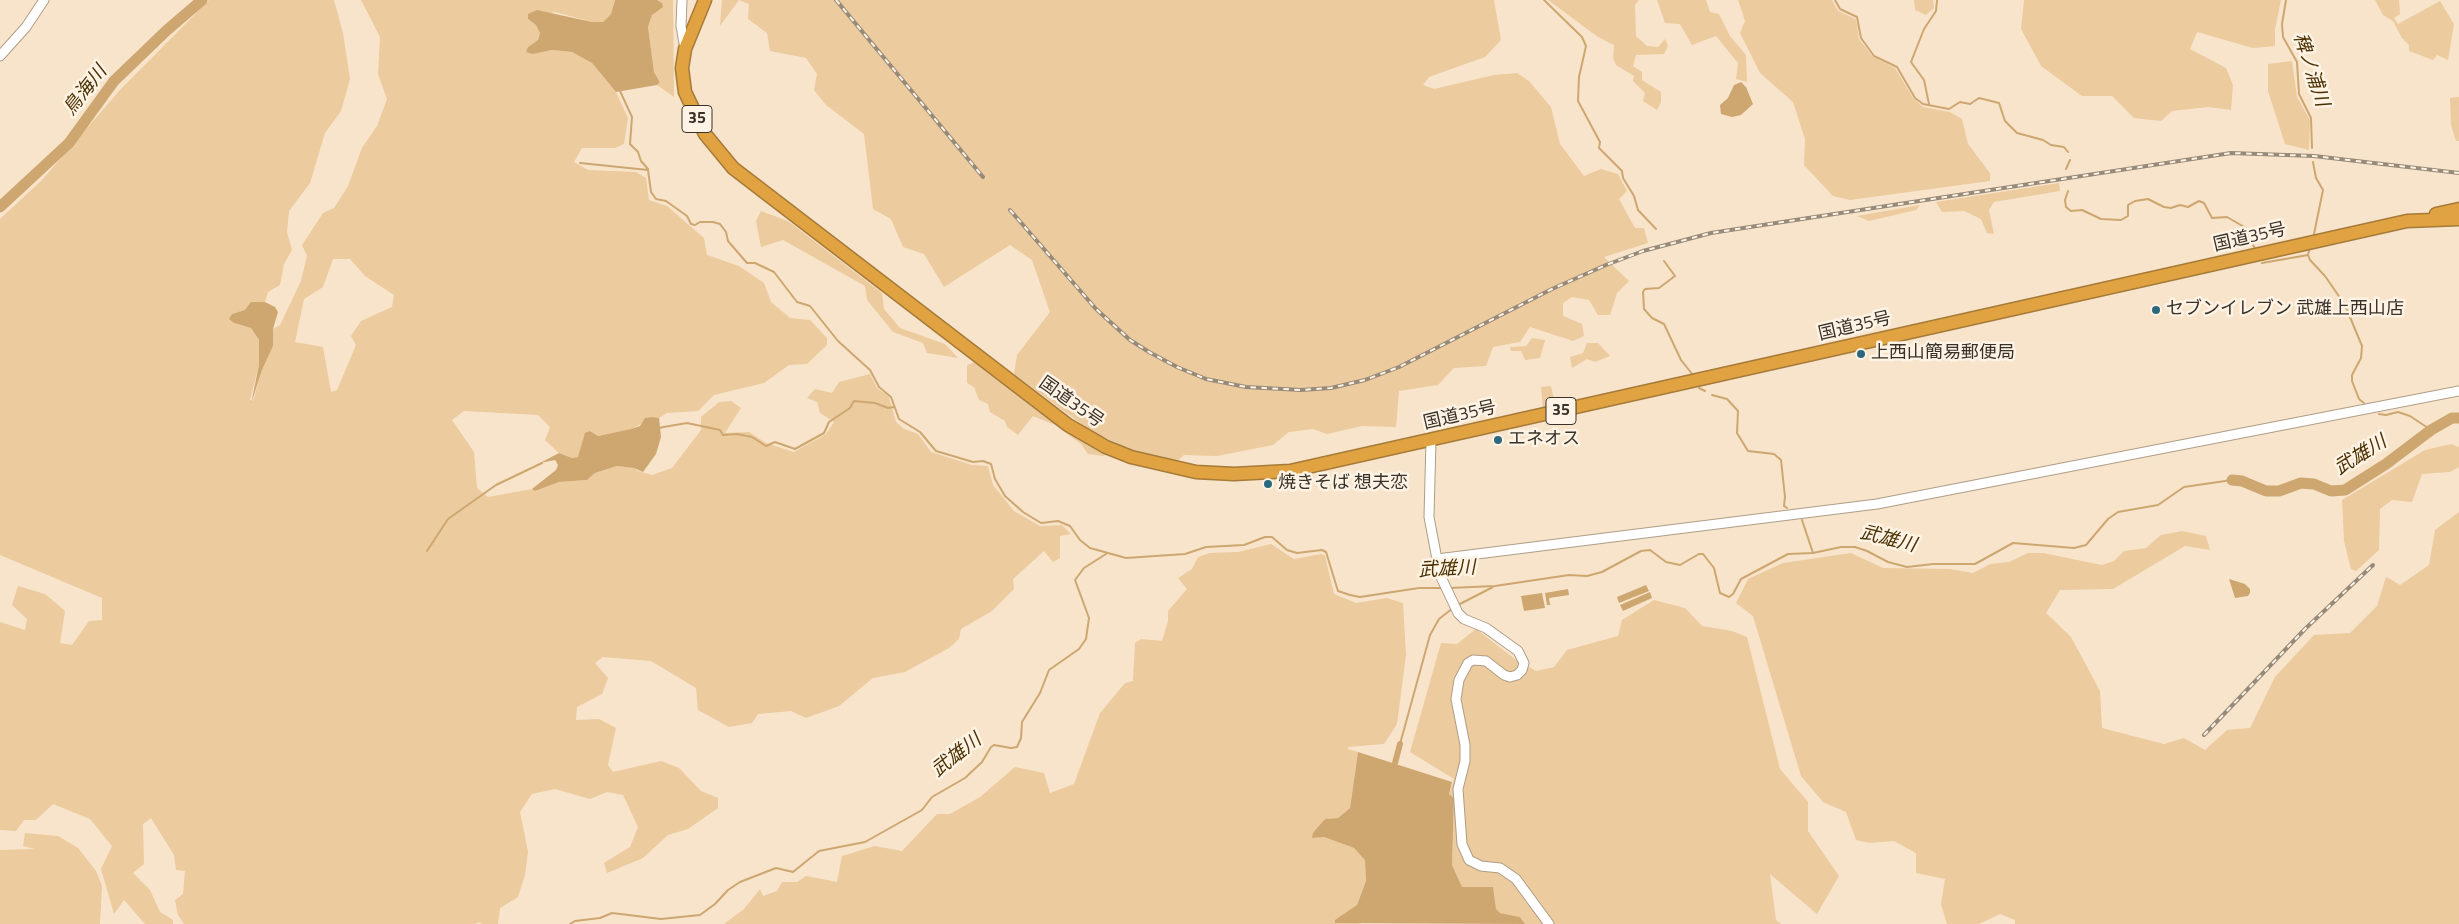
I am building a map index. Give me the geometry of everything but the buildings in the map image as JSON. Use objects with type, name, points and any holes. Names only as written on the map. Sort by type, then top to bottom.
[{"type":"highway","name":"国道35号","points":[[705,0],[685,49],[682,68],[685,92],[705,134],[733,168],[1068,425],[1106,447],[1131,457],[1178,469],[1234,474],[1290,471],[2408,221],[2459,219]]},
{"type":"highway","points":[[2425,219],[2459,208]]},
{"type":"street","points":[[0,56],[26,27],[44,0]]},
{"type":"street","name":"35","points":[[682,0],[682,26],[685,49]]},
{"type":"street","points":[[1437,559],[1877,504],[2459,391]]},
{"type":"street","points":[[1431,440],[1429,517],[1442,578],[1455,607],[1464,620],[1486,628],[1518,651],[1524,662],[1522,670],[1517,675],[1510,677],[1504,675],[1486,661],[1473,660],[1468,663],[1459,680],[1456,699],[1465,745],[1458,789],[1462,844],[1469,860],[1481,866],[1500,868],[1516,879],[1549,924]]},
{"type":"shaded area","points":[[209,0],[334,0],[343,33],[350,79],[341,111],[325,133],[310,183],[289,211],[287,232],[292,250],[284,264],[280,285],[268,292],[265,302],[251,302],[246,310],[232,314],[234,323],[251,328],[259,340],[259,365],[250,400],[253,401],[262,370],[273,346],[273,329],[280,325],[301,281],[307,256],[302,245],[323,213],[334,208],[348,186],[362,148],[377,126],[387,99],[378,74],[380,37],[361,0],[615,0],[611,14],[603,22],[592,22],[555,12],[528,19],[536,25],[540,33],[538,40],[528,47],[533,54],[552,50],[572,52],[592,63],[616,92],[628,118],[624,144],[615,148],[582,148],[574,162],[588,170],[636,172],[646,178],[649,200],[667,206],[704,238],[707,255],[739,266],[764,283],[771,302],[790,318],[810,320],[827,338],[827,345],[807,364],[789,365],[764,383],[714,395],[698,411],[667,413],[659,418],[653,417],[632,429],[598,436],[590,431],[578,457],[572,458],[559,453],[545,440],[550,427],[538,415],[464,411],[452,420],[474,452],[477,488],[488,497],[532,489],[535,491],[559,482],[587,480],[595,473],[617,466],[634,468],[652,475],[672,468],[701,430],[701,417],[719,402],[731,401],[741,408],[725,433],[749,432],[766,443],[794,452],[826,434],[834,422],[820,413],[817,402],[807,398],[815,389],[832,393],[839,382],[870,374],[877,388],[889,397],[896,422],[904,429],[918,434],[931,452],[972,465],[988,466],[993,485],[1014,511],[1040,526],[1062,525],[1071,534],[1060,536],[1060,558],[1053,562],[1044,551],[1013,579],[1014,589],[992,611],[961,629],[959,639],[949,648],[905,672],[873,678],[839,706],[806,718],[791,711],[758,714],[752,723],[729,727],[698,710],[696,688],[651,661],[603,657],[595,663],[608,678],[602,694],[577,707],[576,720],[599,719],[616,728],[608,765],[613,772],[661,761],[679,768],[701,791],[718,798],[718,808],[688,829],[668,835],[643,858],[607,873],[604,863],[630,847],[638,827],[623,795],[607,792],[590,799],[555,789],[532,794],[520,812],[528,852],[525,875],[518,897],[500,908],[498,924],[482,924],[479,922],[475,924],[184,924],[178,915],[175,900],[183,894],[185,871],[176,870],[174,855],[151,818],[143,824],[144,864],[133,873],[150,890],[160,912],[173,920],[173,924],[145,924],[124,900],[114,914],[101,869],[112,846],[90,819],[53,804],[36,820],[24,820],[16,831],[0,830],[0,622],[25,630],[27,619],[12,605],[18,586],[45,594],[65,611],[60,643],[72,645],[89,621],[102,620],[102,598],[0,555],[0,219],[42,180],[119,91]],"holes":[[[333,259],[350,259],[365,276],[394,295],[392,307],[361,321],[351,336],[356,345],[337,390],[331,392],[323,347],[295,342],[304,299],[323,287]]]},
{"type":"shaded area","points":[[615,0],[657,0],[662,3],[663,7],[652,15],[648,27],[654,72],[660,82],[657,85],[616,92],[592,63],[572,52],[552,50],[533,54],[526,52],[528,47],[538,40],[540,33],[536,25],[528,19],[528,14],[537,10],[592,22],[603,22],[611,14]]},
{"type":"shaded area","points":[[657,0],[673,0],[674,97],[657,85],[660,81],[654,72],[648,27],[652,15],[662,3]]},
{"type":"shaded area","points":[[722,0],[739,0],[720,26]]},
{"type":"shaded area","points":[[739,0],[1494,0],[1501,40],[1485,57],[1429,77],[1423,85],[1434,89],[1494,75],[1517,73],[1529,81],[1551,107],[1560,144],[1584,176],[1601,169],[1618,174],[1627,191],[1619,199],[1635,228],[1644,228],[1648,243],[1604,257],[1629,281],[1617,293],[1610,315],[1598,315],[1589,300],[1572,297],[1563,303],[1563,316],[1582,324],[1584,336],[1573,341],[1530,327],[1520,342],[1493,347],[1486,366],[1454,368],[1438,385],[1399,391],[1396,427],[1362,426],[1327,434],[1313,429],[1289,432],[1273,445],[1217,456],[1184,455],[1176,462],[1135,452],[1091,431],[1014,374],[1017,355],[1050,312],[1032,260],[1010,245],[944,287],[924,254],[903,247],[891,219],[873,209],[864,134],[826,105],[814,90],[817,74],[806,58],[770,51],[767,33],[748,19],[749,4]]},
{"type":"shaded area","points":[[1548,0],[1639,0],[1635,5],[1636,36],[1647,46],[1658,47],[1665,39],[1668,46],[1664,54],[1636,55],[1633,66],[1642,72],[1642,80],[1661,92],[1661,102],[1657,110],[1643,101],[1645,93],[1633,81],[1634,76],[1616,65],[1613,58],[1614,45],[1598,37]]},
{"type":"shaded area","points":[[1657,0],[1706,0],[1710,12],[1719,14],[1730,36],[1746,55],[1747,82],[1736,79],[1738,63],[1716,36],[1692,45],[1680,24],[1665,23]]},
{"type":"shaded area","points":[[1738,0],[1832,0],[1838,11],[1856,19],[1859,39],[1873,57],[1895,68],[1913,98],[1923,107],[1950,112],[1962,119],[1968,144],[1990,173],[1990,181],[1850,200],[1833,196],[1804,165],[1805,139],[1793,102],[1760,73],[1740,33],[1745,21]]},
{"type":"shaded area","points":[[1914,0],[1933,0],[1934,8],[1926,15],[1915,10]]},
{"type":"shaded area","points":[[2024,0],[2281,0],[2275,29],[2275,46],[2253,48],[2197,32],[2190,49],[2226,68],[2233,85],[2231,110],[2208,107],[2172,111],[2161,121],[2134,118],[2112,96],[2082,96],[2041,66],[2021,29]]},
{"type":"shaded area","points":[[2375,0],[2399,0],[2400,14],[2394,18],[2398,24],[2440,1],[2454,24],[2448,60],[2437,55],[2433,60],[2409,51],[2409,45],[2402,38],[2393,21],[2383,15]]},
{"type":"shaded area","points":[[2292,61],[2297,97],[2310,120],[2309,150],[2285,144],[2268,91],[2268,64]]},
{"type":"shaded area","points":[[1741,82],[1746,87],[1753,104],[1741,115],[1732,117],[1721,114],[1720,105],[1728,98],[1734,85]]},
{"type":"shaded area","points":[[2459,97],[2459,141],[2456,141],[2451,125],[2450,98]]},
{"type":"shaded area","points":[[2059,183],[2060,191],[1994,202],[1989,210],[1994,234],[1987,233],[1981,219],[1964,211],[1942,212],[1936,202]]},
{"type":"shaded area","points":[[1920,205],[1916,210],[1869,221],[1857,216]]},
{"type":"shaded area","points":[[761,211],[788,221],[882,293],[884,309],[900,328],[945,344],[958,358],[927,353],[923,343],[893,332],[867,300],[865,286],[783,240],[761,247],[756,221]]},
{"type":"shaded area","points":[[251,302],[265,302],[275,307],[278,312],[273,329],[273,346],[262,370],[251,404],[259,365],[259,340],[251,328],[234,323],[229,319],[232,314],[245,310]]},
{"type":"shaded area","points":[[1532,338],[1545,340],[1540,358],[1525,360],[1521,351],[1511,351],[1510,347],[1526,346]]},
{"type":"shaded area","points":[[1587,343],[1598,343],[1610,356],[1595,362],[1587,359],[1572,368],[1570,357],[1583,353]]},
{"type":"shaded area","points":[[976,362],[1077,438],[1106,453],[1104,456],[1088,454],[1081,444],[1055,425],[1033,416],[1018,435],[1007,427],[1005,421],[990,412],[988,404],[979,400],[974,387],[967,383],[967,365]]},
{"type":"shaded area","points":[[1551,386],[1556,407],[1543,410],[1541,387]]},
{"type":"shaded area","points":[[645,418],[659,418],[661,437],[656,454],[643,472],[634,468],[617,466],[595,473],[587,480],[559,482],[535,491],[532,489],[556,470],[558,465],[555,460],[540,463],[559,453],[572,458],[578,457],[585,433],[590,431],[598,436],[631,429],[640,426]]},
{"type":"shaded area","points":[[2451,444],[2459,447],[2459,467],[2450,472],[2422,474],[2412,502],[2392,500],[2380,509],[2379,550],[2356,571],[2351,569],[2344,541],[2342,500],[2425,450]]},
{"type":"shaded area","points":[[2459,512],[2459,924],[2015,924],[2015,920],[2000,914],[1979,924],[1947,924],[1941,904],[1945,879],[1916,873],[1916,853],[1894,841],[1870,843],[1856,840],[1846,812],[1823,802],[1801,776],[1753,616],[1736,603],[1748,579],[1783,563],[1851,553],[1883,568],[1950,569],[1973,573],[1990,564],[2009,562],[2028,553],[2043,553],[2102,565],[2114,561],[2124,551],[2146,548],[2161,535],[2182,531],[2206,536],[2210,550],[2185,546],[2113,589],[2060,590],[2046,613],[2071,637],[2100,691],[2102,728],[2164,744],[2184,738],[2205,750],[2227,730],[2250,728],[2275,677],[2314,635],[2350,633],[2377,606],[2386,577],[2400,585],[2429,565],[2435,530]]},
{"type":"shaded area","points":[[1271,544],[1294,559],[1321,554],[1325,556],[1334,594],[1356,603],[1387,598],[1403,603],[1406,655],[1397,724],[1384,744],[1348,747],[1348,749],[1358,752],[1350,808],[1338,818],[1325,819],[1312,838],[1324,837],[1354,848],[1365,859],[1366,881],[1357,905],[1358,923],[1361,924],[724,924],[744,909],[760,889],[763,896],[777,891],[782,882],[797,882],[806,876],[837,882],[842,856],[875,846],[902,851],[937,814],[950,814],[980,797],[1015,767],[1044,773],[1050,793],[1074,784],[1100,713],[1125,683],[1133,681],[1135,643],[1141,639],[1162,641],[1168,621],[1168,611],[1187,589],[1178,578],[1192,569],[1198,557],[1210,553],[1238,552]]},
{"type":"shaded area","points":[[2229,579],[2245,584],[2250,589],[2248,596],[2235,598]]},
{"type":"shaded area","points":[[1646,585],[1649,591],[1619,603],[1617,597]]},
{"type":"shaded area","points":[[1568,589],[1569,595],[1549,598],[1550,605],[1547,605],[1545,593]]},
{"type":"shaded area","points":[[1650,592],[1652,598],[1623,611],[1620,605]]},
{"type":"shaded area","points":[[1542,593],[1545,608],[1524,611],[1521,596]]},
{"type":"shaded area","points":[[1654,600],[1685,608],[1702,626],[1732,631],[1747,637],[1780,769],[1808,802],[1808,831],[1839,876],[1817,914],[1770,874],[1776,920],[1781,924],[1525,924],[1520,917],[1500,913],[1462,888],[1452,865],[1454,798],[1449,794],[1454,779],[1410,752],[1441,643],[1457,644],[1476,629],[1515,659],[1536,671],[1554,667],[1567,650],[1618,636],[1622,620]]},
{"type":"shaded area","points":[[1358,752],[1452,782],[1449,794],[1454,798],[1452,865],[1462,887],[1493,887],[1496,909],[1500,913],[1520,917],[1525,924],[1335,923],[1335,920],[1357,905],[1366,881],[1365,860],[1354,848],[1324,837],[1312,838],[1313,833],[1325,819],[1338,818],[1350,808]]},
{"type":"shaded area","points":[[25,833],[58,836],[78,848],[96,871],[102,886],[100,924],[0,924],[0,850],[35,849],[23,846]]},
{"type":"waterway","name":"鳥海川","points":[[0,207],[69,143],[114,81],[166,31],[202,0]]},
{"type":"waterway","points":[[1544,0],[1582,37],[1586,46],[1579,77],[1578,101],[1600,142],[1599,148],[1622,171],[1623,178],[1634,196],[1638,210],[1656,229]]},
{"type":"waterway","points":[[1835,0],[1840,9],[1857,17],[1861,38],[1874,56],[1897,67],[1915,98],[1923,104],[1949,109],[1960,102],[1970,104],[1979,98],[1999,103],[2005,121],[2017,133],[2043,140],[2051,145],[2064,147],[2068,152]]},
{"type":"waterway","points":[[1929,104],[1924,80],[1911,62],[1924,29],[1936,11],[1937,0]]},
{"type":"waterway","name":"稗ノ浦川","points":[[2286,0],[2282,24],[2283,37],[2297,62],[2299,94],[2311,118],[2312,148]]},
{"type":"waterway","points":[[620,91],[632,117],[630,144],[638,152],[641,161],[648,169]]},
{"type":"waterway","points":[[2066,169],[2070,160]]},
{"type":"waterway","name":"稗ノ浦川","points":[[2313,162],[2316,178],[2323,190],[2314,234]]},
{"type":"waterway","points":[[580,163],[648,170],[651,192],[656,199],[666,201],[687,216],[691,224],[695,225],[700,222],[720,224],[726,232],[728,241],[747,263],[755,263],[774,272],[797,302],[810,306],[838,341],[870,370],[879,387],[891,397],[899,419],[920,432],[936,451],[973,462],[983,461],[991,464],[995,479],[1005,496],[1023,512],[1041,523],[1058,521],[1070,526],[1080,540],[1090,548],[1126,558],[1185,554],[1206,547],[1244,545],[1265,537],[1272,537],[1287,550],[1297,553],[1322,550],[1326,552],[1338,591],[1350,595],[1360,597],[1419,588],[1442,588]]},
{"type":"waterway","points":[[2068,191],[2065,200],[2066,207],[2071,211],[2082,210],[2101,219],[2121,220],[2128,216],[2128,205],[2135,201],[2148,199],[2164,207],[2171,208],[2180,205],[2188,207],[2199,201],[2204,203],[2212,218],[2227,217],[2246,228],[2255,249]]},
{"type":"waterway","name":"稗ノ浦川","points":[[2309,251],[2310,260],[2325,276],[2345,305],[2362,346],[2361,358],[2352,375],[2352,381],[2359,399],[2364,403]]},
{"type":"waterway","points":[[2262,263],[2308,255]]},
{"type":"waterway","points":[[1664,261],[1675,276],[1659,288],[1645,289],[1643,292],[1644,309],[1652,318],[1664,324],[1681,360],[1693,375]]},
{"type":"waterway","points":[[1699,388],[1705,391]]},
{"type":"waterway","points":[[1712,395],[1727,399],[1738,411],[1737,433],[1748,451],[1774,454],[1781,460],[1785,497],[1784,506],[1787,508]]},
{"type":"waterway","points":[[658,428],[687,423],[720,430],[723,435],[737,434],[752,437],[766,446],[775,442],[795,449],[824,433],[829,422],[850,408],[854,401],[875,403],[888,408],[894,407]]},
{"type":"waterway","name":"稗ノ浦川","points":[[2379,414],[2386,415],[2398,412],[2410,416],[2431,430]]},
{"type":"waterway","name":"武雄川","points":[[2232,480],[2242,481],[2266,491],[2279,491],[2301,483],[2314,484],[2331,491],[2345,490],[2386,464],[2431,430],[2452,418],[2459,418]]},
{"type":"waterway","points":[[427,551],[448,519],[496,485],[542,463]]},
{"type":"waterway","name":"武雄川","points":[[1449,588],[1495,586],[1569,575],[1587,576],[1602,572],[1641,551],[1650,550],[1666,562],[1680,565],[1699,554],[1703,554],[1714,568],[1720,593],[1729,597],[1733,594],[1741,579],[1788,554],[1813,553],[1841,547],[1855,547],[1888,562],[1907,567],[1933,564],[1975,564],[2013,543],[2074,548],[2086,545],[2108,519],[2118,512],[2158,505],[2184,487],[2232,480]]},
{"type":"waterway","points":[[1802,520],[1813,553]]},
{"type":"waterway","name":"武雄川","points":[[570,924],[575,921],[600,918],[612,913],[661,919],[700,915],[740,882],[776,868],[793,872],[819,851],[865,842],[922,810],[932,797],[965,778],[982,762],[994,745],[1011,748],[1017,747],[1021,738],[1022,722],[1040,693],[1049,670],[1079,649],[1086,639],[1089,618],[1075,580],[1084,568],[1106,554]]},
{"type":"waterway","points":[[1458,605],[1493,587]]},
{"type":"waterway","points":[[1400,744],[1430,635],[1439,619],[1453,608]]},
{"type":"waterway","points":[[1395,763],[1400,744]]},
{"type":"railway","points":[[836,0],[983,177]]},
{"type":"railway","points":[[1010,210],[1096,309],[1130,340],[1149,352],[1177,367],[1206,379],[1246,387],[1301,390],[1331,388],[1365,380],[1399,367],[1552,289],[1606,265],[1643,251],[1711,233],[2231,153],[2314,156],[2459,173]]},
{"type":"railway","points":[[2204,735],[2305,629],[2373,565]]},
{"type":"place","name":"セブンイレブン 武雄上西山店","points":[[2156,310]]},
{"type":"place","name":"上西山簡易郵便局","points":[[1861,354]]},
{"type":"place","name":"エネオス","points":[[1498,440]]},
{"type":"place","name":"焼きそば 想夫恋","points":[[1268,484]]}]
